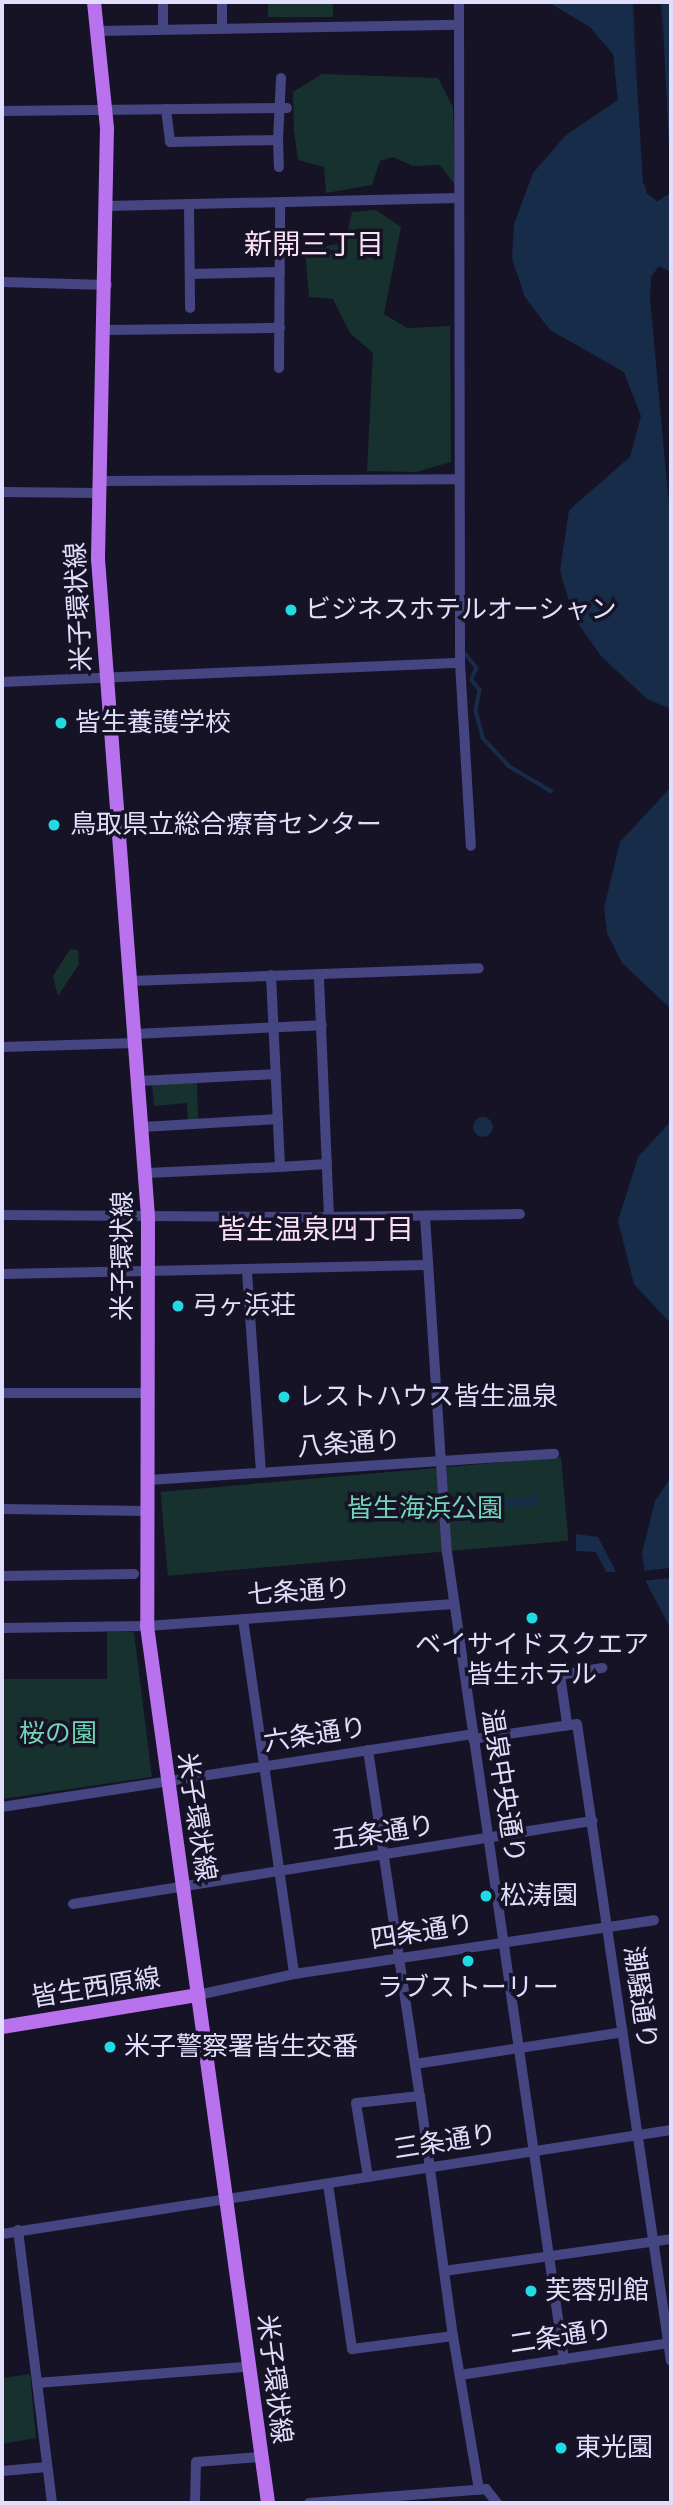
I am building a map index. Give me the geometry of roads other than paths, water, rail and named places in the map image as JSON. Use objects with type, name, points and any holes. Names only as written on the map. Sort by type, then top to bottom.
[{"type":"main road","name":"米子環状線","points":[[94,2],[106,111],[107,206],[98,559],[147,1173],[147,1626],[166,1783],[226,2197],[259,2457],[268,2503]]},
{"type":"main road","name":"皆生西原線","points":[[2,2027],[198,1995]]},
{"type":"street","points":[[163,2],[163,29]]},
{"type":"street","points":[[222,2],[222,28]]},
{"type":"street","points":[[459,2],[460,663],[471,846]]},
{"type":"street","points":[[98,31],[459,25]]},
{"type":"street","points":[[279,167],[278,140],[284,108],[281,78]]},
{"type":"street","points":[[2,111],[284,108]]},
{"type":"street","points":[[166,110],[170,142],[278,140]]},
{"type":"street","points":[[107,206],[280,205],[458,198]]},
{"type":"street","points":[[189,205],[190,308]]},
{"type":"street","points":[[279,368],[280,205]]},
{"type":"street","points":[[190,274],[279,272]]},
{"type":"street","points":[[2,282],[107,285]]},
{"type":"street","points":[[105,330],[280,328]]},
{"type":"street","points":[[2,492],[101,487],[459,479]]},
{"type":"street","points":[[2,682],[460,663]]},
{"type":"street","points":[[130,981],[479,968]]},
{"type":"street","points":[[319,974],[329,1217]]},
{"type":"street","points":[[271,975],[280,1167]]},
{"type":"street","points":[[2,1047],[322,1025]]},
{"type":"street","points":[[139,1081],[276,1074]]},
{"type":"street","points":[[143,1127],[278,1119]]},
{"type":"street","points":[[147,1173],[327,1164]]},
{"type":"street","points":[[2,1214],[148,1217],[520,1214]]},
{"type":"street","name":"温泉中央通り","points":[[425,1216],[439,1460],[453,1604],[564,2360]]},
{"type":"street","points":[[2,1273],[148,1274],[426,1265]]},
{"type":"street","points":[[247,1272],[261,1474]]},
{"type":"street","points":[[2,1393],[148,1393]]},
{"type":"street","name":"八条通り","points":[[148,1480],[554,1454]]},
{"type":"street","points":[[2,1509],[148,1511]]},
{"type":"street","points":[[2,1576],[134,1574]]},
{"type":"street","name":"七条通り","points":[[2,1628],[147,1626],[453,1604]]},
{"type":"street","points":[[243,1619],[294,1974]]},
{"type":"street","name":"潮騒通り","points":[[602,1668],[559,1675],[592,1821],[671,2361]]},
{"type":"street","name":"六条通り","points":[[2,1807],[368,1750],[572,1724]]},
{"type":"street","points":[[368,1750],[431,2167],[453,2336],[480,2490]]},
{"type":"street","name":"五条通り","points":[[73,1904],[592,1821]]},
{"type":"street","name":"四条通り","points":[[198,1995],[294,1974],[654,1920]]},
{"type":"street","points":[[415,2064],[622,2032]]},
{"type":"street","points":[[368,2176],[356,2103],[419,2096]]},
{"type":"street","name":"三条通り","points":[[2,2234],[226,2197],[328,2184],[671,2130]]},
{"type":"street","points":[[328,2184],[352,2349],[453,2336]]},
{"type":"street","points":[[18,2231],[52,2503]]},
{"type":"street","points":[[444,2271],[671,2238]]},
{"type":"street","name":"二条通り","points":[[460,2375],[668,2343]]},
{"type":"street","points":[[37,2383],[247,2367]]},
{"type":"street","points":[[195,2503],[196,2462],[259,2457]]},
{"type":"street","points":[[2,2471],[47,2467]]},
{"type":"street","points":[[309,2503],[480,2490],[488,2490],[497,2503]]},
{"type":"water","points":[[548,2],[633,2],[646,193],[657,201],[669,194],[661,2],[671,2],[671,274],[663,268],[652,277],[671,526],[671,709],[647,699],[601,656],[574,618],[560,571],[569,510],[630,457],[641,416],[624,372],[550,330],[525,297],[512,259],[514,224],[533,173],[566,135],[618,100],[613,54],[590,27]]},
{"type":"water","points":[[671,787],[671,1009],[622,963],[607,933],[604,908],[620,842]]},
{"type":"water","points":[[479,1117],[487,1117],[493,1127],[487,1137],[479,1137],[473,1131],[473,1123]]},
{"type":"water","points":[[671,1121],[671,1324],[634,1284],[618,1221],[638,1157]]},
{"type":"water","points":[[671,1477],[671,1629],[646,1582],[642,1553],[655,1501]]},
{"type":"water","points":[[452,1490],[470,1504],[537,1496],[538,1506],[470,1507],[455,1523],[463,1506]]},
{"type":"water","points":[[424,1493],[411,1509],[423,1526],[406,1509],[411,1497]]},
{"type":"water","points":[[576,1534],[598,1537],[616,1572],[606,1572],[596,1552],[576,1551]]},
{"type":"waterway","points":[[466,654],[477,668],[472,680],[480,690],[476,711],[483,738],[509,766],[551,791]]},
{"type":"place","name":"ビジネスホテルオーシャン","points":[[291,610]]},
{"type":"place","name":"皆生養護学校","points":[[61,723]]},
{"type":"place","name":"鳥取県立総合療育センター","points":[[54,825]]},
{"type":"place","name":"弓ヶ浜荘","points":[[178,1306]]},
{"type":"place","name":"レストハウス皆生温泉","points":[[284,1397]]},
{"type":"place","name":"ベイサイドスクエア 皆生ホテル","points":[[532,1618]]},
{"type":"place","name":"松涛園","points":[[486,1896]]},
{"type":"place","name":"ラブストーリー","points":[[468,1961]]},
{"type":"place","name":"米子警察署皆生交番","points":[[110,2047]]},
{"type":"place","name":"芙蓉別館","points":[[531,2291]]},
{"type":"place","name":"東光園","points":[[561,2448]]},
{"type":"district","name":"新開三丁目","points":[[314,244]]},
{"type":"district","name":"皆生温泉四丁目","points":[[316,1229]]},
{"type":"park label","name":"皆生海浜公園","points":[[425,1509]]},
{"type":"park label","name":"桜の園","points":[[58,1734]]}]
